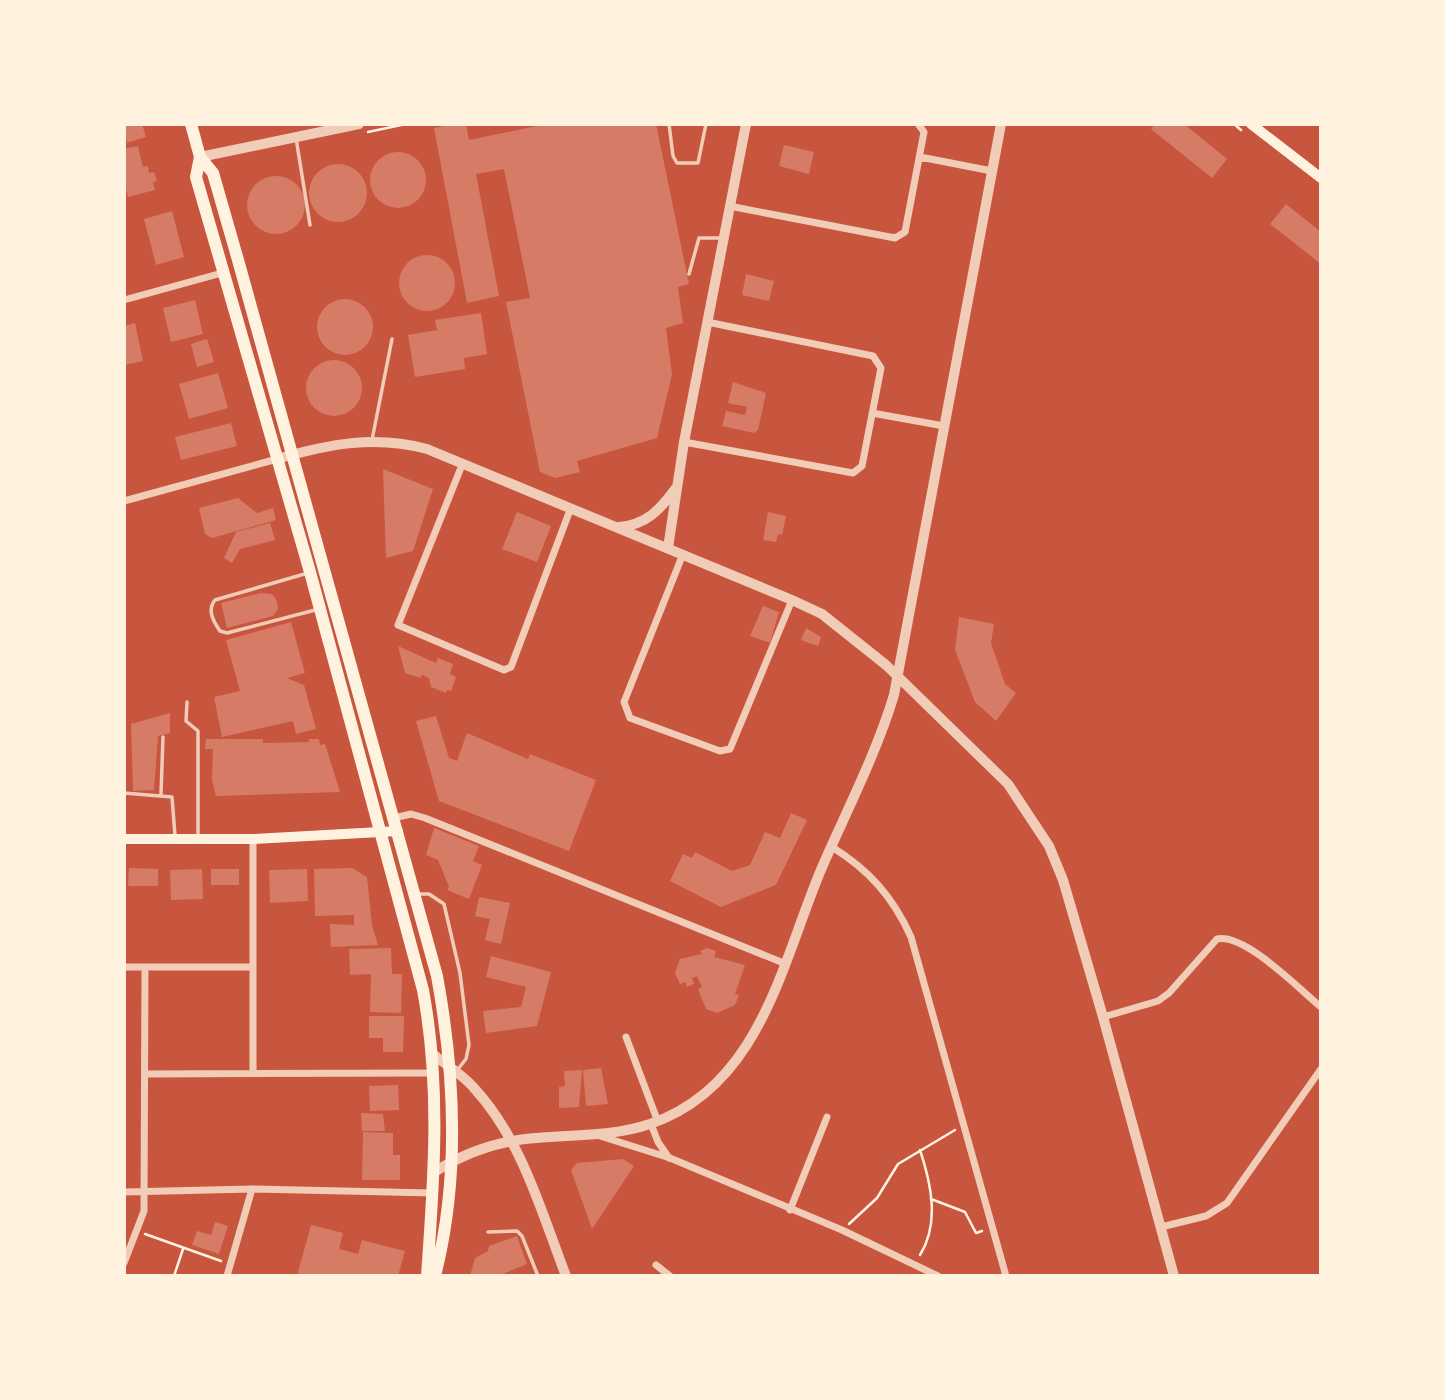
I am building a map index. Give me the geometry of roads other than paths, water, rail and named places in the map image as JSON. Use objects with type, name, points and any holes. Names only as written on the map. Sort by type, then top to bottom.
[{"type":"main road","points":[[191,124],[200,157],[213,173],[294,454],[437,976],[453,1068],[451,1161],[442,1250],[435,1276]]},
{"type":"main road","points":[[1251,124],[1321,178]]},
{"type":"main road","points":[[200,157],[196,177],[310,572],[420,976],[435,1073],[436,1171],[427,1276]]},
{"type":"main road","points":[[124,839],[253,839],[398,831]]},
{"type":"street","points":[[200,157],[296,137],[328,127],[359,124]]},
{"type":"street","points":[[668,548],[684,442],[746,124]]},
{"type":"street","points":[[729,206],[895,238],[905,232],[924,132],[918,124]]},
{"type":"street","points":[[436,1171],[451,1161],[513,1141],[600,1136],[654,1123],[693,1101],[732,1066],[762,1021],[832,847],[880,740],[897,677],[1001,124]]},
{"type":"street","points":[[920,157],[992,171]]},
{"type":"street","points":[[124,300],[222,273]]},
{"type":"street","points":[[684,442],[853,472],[862,466],[881,368],[873,356],[707,322]]},
{"type":"street","points":[[872,413],[944,426]]},
{"type":"street","points":[[124,501],[335,444],[372,441],[427,449],[822,614],[897,677],[1008,784],[1032,816],[1049,846],[1063,880],[1103,1017],[1174,1276]]},
{"type":"street","points":[[462,465],[398,625],[504,670],[511,667],[570,510]]},
{"type":"street","points":[[614,527],[642,523],[662,506],[676,488]]},
{"type":"street","points":[[683,554],[624,702],[630,718],[720,751],[730,749],[792,600]]},
{"type":"street","points":[[394,818],[411,814],[425,818],[786,964]]},
{"type":"street","points":[[253,839],[253,1073]]},
{"type":"street","points":[[832,847],[855,862],[883,888],[899,910],[923,975],[1006,1276]]},
{"type":"street","points":[[1103,1017],[1158,1001],[1169,993],[1217,939],[1227,937],[1250,948],[1321,1007]]},
{"type":"street","points":[[124,967],[253,967]]},
{"type":"street","points":[[124,1263],[144,1211],[145,967]]},
{"type":"street","points":[[626,1038],[658,1142],[670,1158]]},
{"type":"street","points":[[433,1054],[453,1068],[486,1102],[513,1141],[566,1276]]},
{"type":"street","points":[[1161,1227],[1206,1216],[1227,1203],[1321,1069]]},
{"type":"street","points":[[145,1074],[435,1073]]},
{"type":"street","points":[[790,1210],[827,1117]]},
{"type":"street","points":[[600,1136],[670,1158],[842,1230],[938,1276]]},
{"type":"street","points":[[227,1276],[252,1189]]},
{"type":"street","points":[[124,1192],[252,1189],[434,1193]]},
{"type":"street","points":[[124,1237],[133,1240]]},
{"type":"street","points":[[656,1265],[670,1276]]},
{"type":"lane","points":[[669,124],[673,156],[677,163],[698,163],[706,124]]},
{"type":"lane","points":[[296,137],[310,225]]},
{"type":"lane","points":[[689,274],[699,239],[723,238]]},
{"type":"lane","points":[[372,441],[392,340]]},
{"type":"lane","points":[[310,572],[215,600],[211,612],[220,631],[227,633],[320,608]]},
{"type":"lane","points":[[187,702],[186,721],[198,731],[198,839]]},
{"type":"lane","points":[[161,794],[163,737]]},
{"type":"lane","points":[[124,793],[169,794],[174,803],[175,838]]},
{"type":"lane","points":[[416,894],[429,894],[444,904],[460,973],[469,1045],[466,1059],[453,1068]]},
{"type":"lane","points":[[488,1232],[517,1231],[522,1236],[538,1276]]}]
